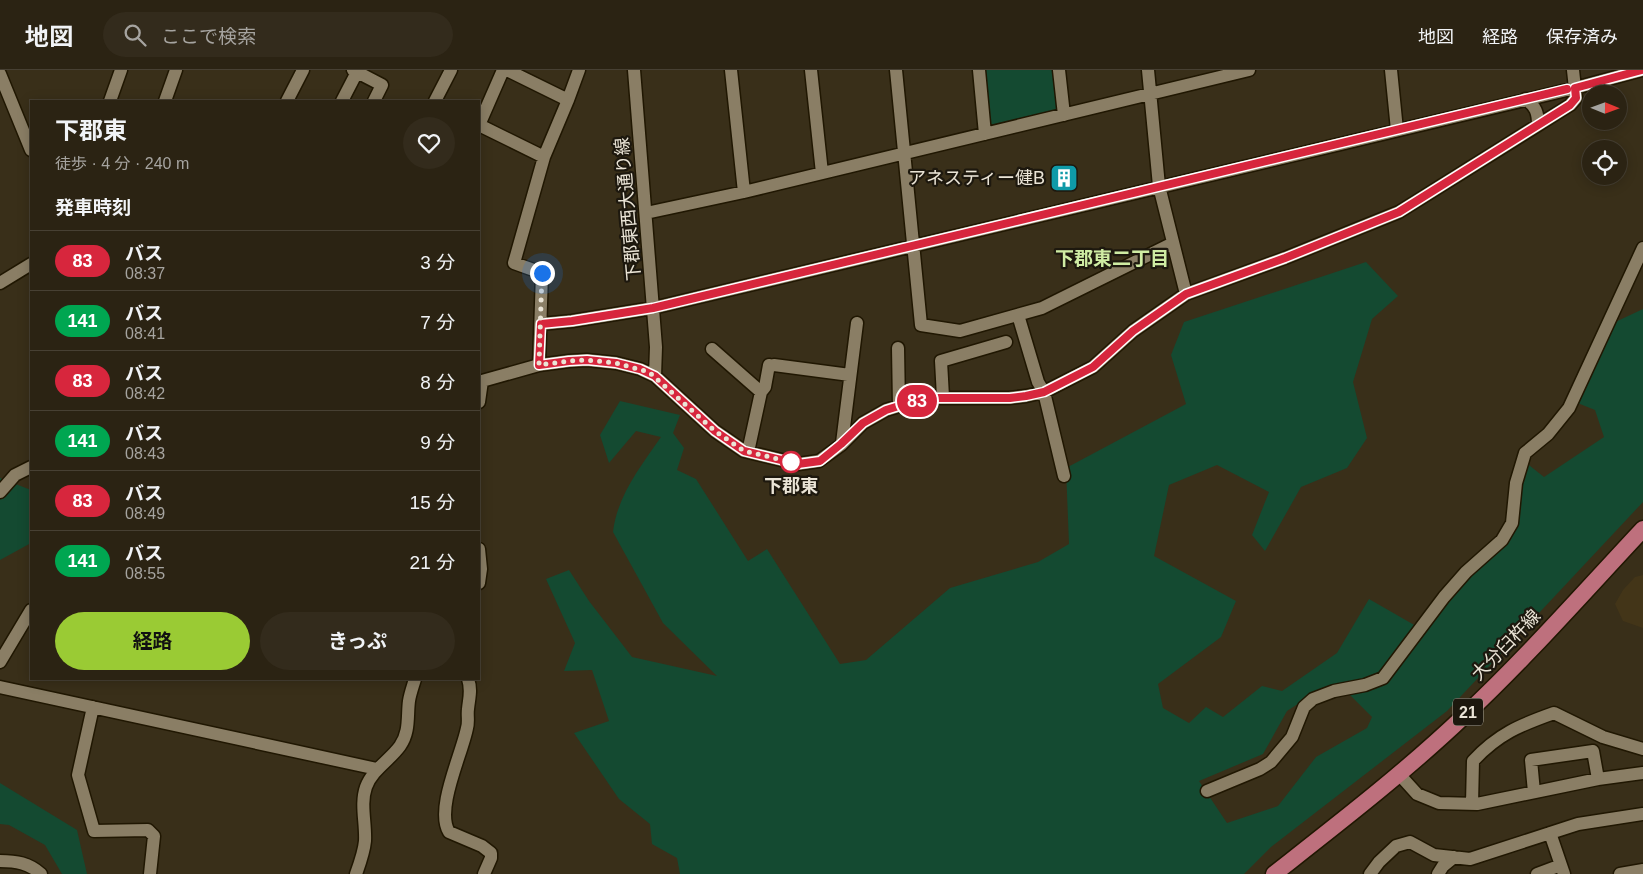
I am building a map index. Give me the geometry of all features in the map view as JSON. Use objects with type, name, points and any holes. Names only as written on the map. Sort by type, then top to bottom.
[{"type":"main road","name":"大分臼杵線","points":[[1274,874],[1360,807],[1463,717],[1515,667],[1643,530]]},
{"type":"street","points":[[6,70],[0,74],[30,148]]},
{"type":"street","points":[[110,100],[121,70]]},
{"type":"street","points":[[167,100],[176,70]]},
{"type":"street","points":[[288,100],[303,70]]},
{"type":"street","points":[[436,100],[451,70]]},
{"type":"street","points":[[480,123],[503,70]]},
{"type":"street","points":[[507,70],[568,100]]},
{"type":"street","points":[[539,365],[542,273],[514,263],[544,157],[579,70]]},
{"type":"street","name":"下郡東西大通り線","points":[[634,70],[656,347],[655,376]]},
{"type":"street","points":[[731,70],[744,192]]},
{"type":"street","points":[[811,70],[822,173]]},
{"type":"street","points":[[896,70],[921,325],[960,331],[1042,308],[1173,243]]},
{"type":"street","points":[[979,70],[985,134]]},
{"type":"street","points":[[1059,70],[1064,115]]},
{"type":"street","points":[[1148,70],[1160,186],[1186,294]]},
{"type":"street","points":[[646,213],[744,192],[1150,94],[1232,72],[1249,70]]},
{"type":"street","points":[[1391,70],[1397,130]]},
{"type":"street","points":[[481,381],[539,365],[569,361],[616,363],[655,376],[715,431],[744,451],[798,464],[820,461],[863,423],[886,410],[915,401],[943,398],[1010,398],[1044,392],[1093,367],[1133,331],[1186,294],[1285,258],[1399,212],[1570,105],[1576,98],[1573,70]]},
{"type":"street","points":[[541,324],[653,308],[1575,88],[1642,70]]},
{"type":"street","points":[[342,100],[355,71],[382,85],[374,100]]},
{"type":"street","points":[[1525,99],[1535,107],[1538,124]]},
{"type":"street","points":[[480,125],[544,157]]},
{"type":"street","points":[[1207,791],[1260,770],[1270,762],[1292,737],[1304,706],[1313,699],[1334,691],[1365,685],[1383,678],[1449,591],[1466,572],[1502,540],[1512,523],[1516,483],[1525,453],[1548,434],[1569,408],[1643,248]]},
{"type":"street","points":[[0,283],[30,265]]},
{"type":"street","points":[[1018,315],[1038,382],[1044,392],[1064,476]]},
{"type":"street","points":[[842,443],[856,323]]},
{"type":"street","points":[[943,398],[942,361],[1006,342]]},
{"type":"street","points":[[898,348],[899,406]]},
{"type":"street","points":[[712,349],[761,392]]},
{"type":"street","points":[[748,452],[761,392],[765,387],[772,365],[850,375]]},
{"type":"street","points":[[0,492],[15,475],[30,468]]},
{"type":"street","points":[[480,559],[480,576]]},
{"type":"street","points":[[0,662],[30,612]]},
{"type":"street","points":[[356,874],[365,841],[363,803],[366,786],[377,769],[401,745],[406,732],[409,701],[415,680]]},
{"type":"street","points":[[468,680],[471,690],[468,723],[451,781],[445,822],[449,832],[482,846],[491,853],[491,858],[484,874]]},
{"type":"street","points":[[0,687],[377,769]]},
{"type":"street","points":[[93,707],[78,776],[94,831],[148,830],[154,836],[150,874]]},
{"type":"street","points":[[1472,804],[1473,761],[1500,736],[1524,724],[1554,713],[1603,737],[1643,749]]},
{"type":"street","points":[[1534,792],[1531,760],[1593,751],[1598,779]]},
{"type":"street","points":[[1398,773],[1417,794],[1439,803],[1472,804],[1598,779],[1643,773]]},
{"type":"street","points":[[1370,874],[1379,862],[1396,846],[1410,842],[1434,855],[1470,859],[1578,824],[1643,814]]},
{"type":"street","points":[[1537,874],[1562,869],[1550,833]]},
{"type":"street","points":[[1438,874],[1443,866],[1454,857]]},
{"type":"street","points":[[0,861],[15,861],[26,864],[41,874]]},
{"type":"street","points":[[1620,874],[1643,870]]},
{"type":"shaded area","points":[[1643,575],[1643,628],[1623,621],[1615,604],[1623,590],[1635,577]]},
{"type":"green space","points":[[983,70],[1055,70],[1059,108],[1057,112],[993,128],[988,125]]},
{"type":"green space","points":[[1366,262],[1398,296],[1372,319],[1353,382],[1367,438],[1347,468],[1301,487],[1265,551],[1252,535],[1269,492],[1217,465],[1169,485],[1154,556],[1236,601],[1221,637],[1158,684],[1163,708],[1189,723],[1206,707],[1223,717],[1262,686],[1282,691],[1337,653],[1369,599],[1416,626],[1379,676],[1310,696],[1287,711],[1263,754],[1199,781],[1227,823],[1278,806],[1316,757],[1367,728],[1372,717],[1349,694],[1387,680],[1445,599],[1515,522],[1525,462],[1544,477],[1604,437],[1595,410],[1575,402],[1611,324],[1643,309],[1643,502],[1447,711],[1271,847],[1244,874],[680,874],[677,858],[652,844],[650,824],[619,799],[574,733],[609,721],[592,670],[564,671],[575,643],[546,579],[569,570],[589,601],[632,657],[717,676],[663,623],[613,532],[619,506],[631,482],[661,437],[636,431],[609,463],[600,435],[620,401],[680,415],[673,433],[684,448],[677,470],[696,479],[748,561],[767,549],[840,664],[866,660],[950,588],[1038,562],[1069,544],[1066,468],[1186,404],[1171,355],[1184,322]]},
{"type":"green space","points":[[0,478],[30,490],[30,544],[0,560]]},
{"type":"green space","points":[[0,783],[77,830],[87,874],[62,874],[45,845],[9,825],[0,824]]},
{"type":"bus line","name":"83","points":[[1567,89],[653,308],[541,324],[539,365],[587,360],[616,363],[649,372],[715,431],[744,451],[798,464],[820,461],[863,423],[886,410],[915,401],[967,397],[1010,398],[1044,392],[1093,367],[1133,331],[1186,294],[1285,258],[1399,212],[1570,105],[1576,98],[1575,88],[1642,70]]},
{"type":"place","name":"アネスティー健B","points":[[1064,178]]},
{"type":"place","name":"下郡東","points":[[791,462]]},
{"type":"district","name":"下郡東二丁目","points":[[1112,258]]},
{"type":"route","points":[[542,273],[539,365],[587,360],[616,363],[649,372],[715,431],[744,451],[791,462]]}]
